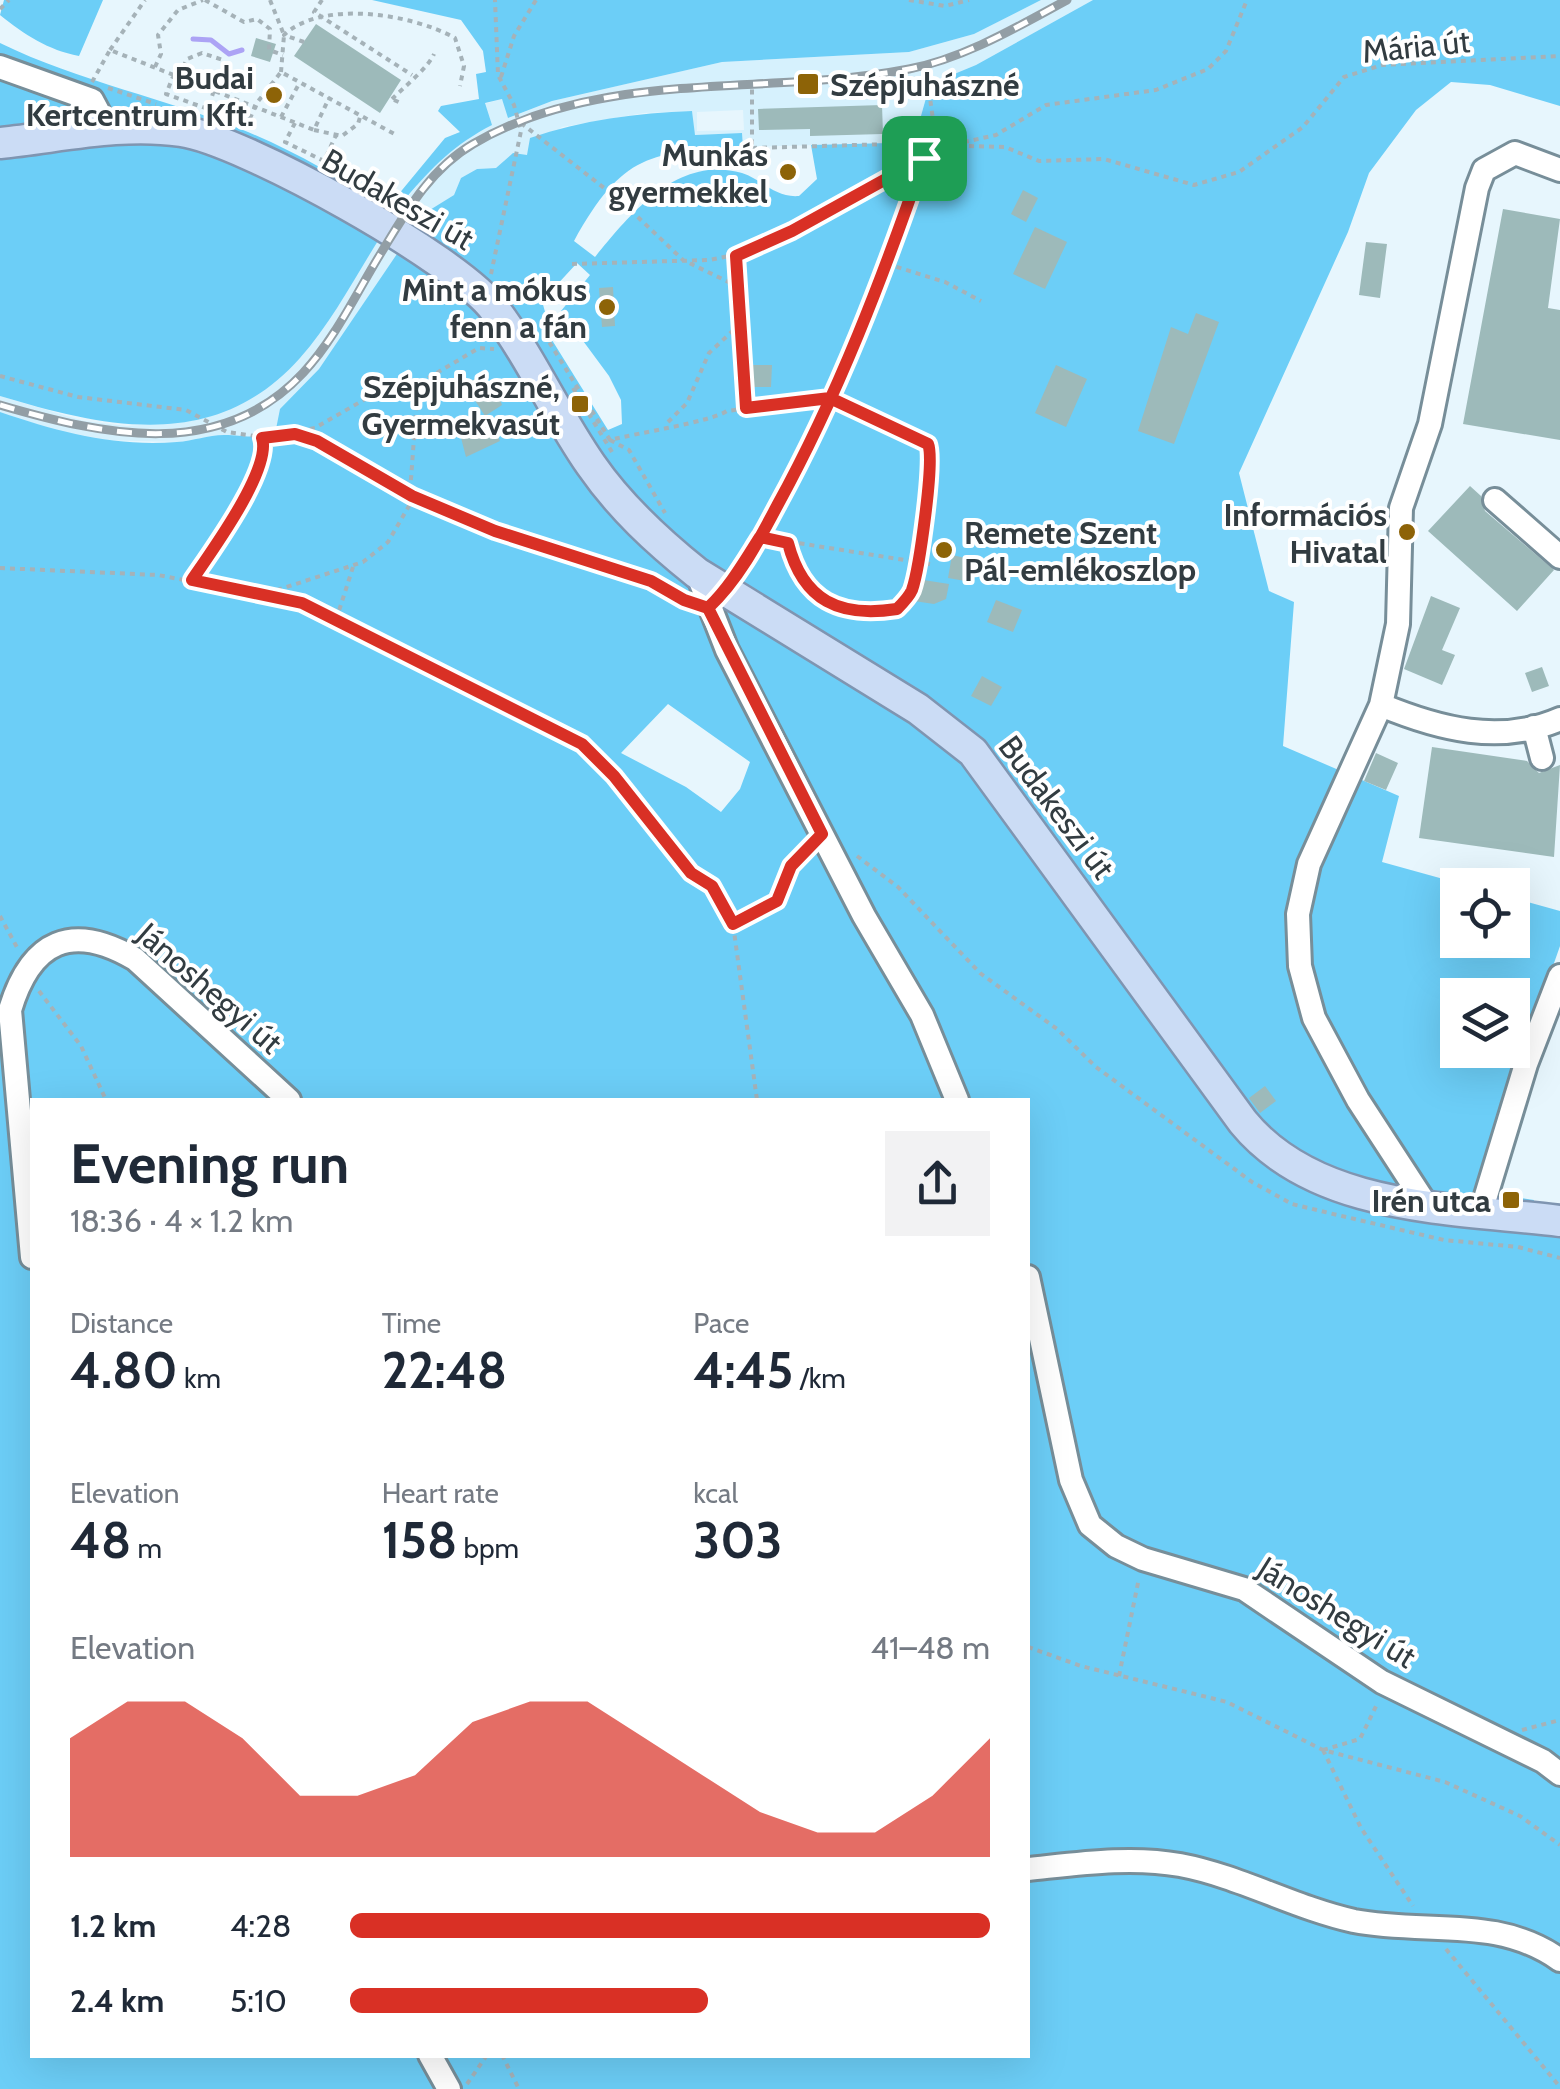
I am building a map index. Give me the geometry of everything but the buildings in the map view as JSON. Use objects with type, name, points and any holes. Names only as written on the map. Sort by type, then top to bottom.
[{"type":"main road","name":"Budakeszi út","points":[[0,143],[100,131],[185,131],[242,149],[403,238],[466,278],[525,350],[609,489],[662,545],[697,573],[717,599],[918,709],[973,752],[1264,1145],[1290,1166],[1336,1187],[1560,1221]]},
{"type":"street","points":[[0,66],[92,100],[100,115],[100,131]]},
{"type":"street","points":[[1560,170],[1515,153],[1484,170],[1476,188],[1430,424],[1401,508],[1398,624],[1382,706],[1309,864],[1298,940],[1303,982],[1314,1018],[1358,1100],[1453,1207],[1526,1064],[1560,976]]},
{"type":"street","points":[[1495,500],[1560,557]]},
{"type":"street","points":[[717,599],[822,834],[922,1015],[956,1098]]},
{"type":"street","points":[[1382,706],[1476,733],[1534,727],[1560,719]]},
{"type":"street","points":[[1534,727],[1542,758]]},
{"type":"street","name":"Jánoshegyi út","points":[[28,967],[46,948],[71,939],[106,942],[136,959],[287,1098]]},
{"type":"street","points":[[28,967],[10,1010],[10,1046],[30,1238]]},
{"type":"street","name":"Jánoshegyi út","points":[[1030,1286],[1071,1480],[1090,1525],[1116,1546],[1143,1559],[1244,1589],[1382,1682],[1560,1774]]},
{"type":"street","points":[[1030,1868],[1104,1861],[1180,1865],[1355,1921],[1483,1928],[1536,1943],[1560,1960]]},
{"type":"street","points":[[432,2058],[449,2089]]},
{"type":"path","points":[[0,9],[9,0]]},
{"type":"path","points":[[92,82],[145,0]]},
{"type":"path","points":[[155,67],[161,54],[158,35],[187,2],[204,0],[244,22],[257,18],[270,29],[270,50],[283,55]]},
{"type":"path","points":[[244,133],[256,104],[281,72],[284,34],[270,0]]},
{"type":"path","points":[[314,12],[322,0]]},
{"type":"path","points":[[495,0],[500,81],[521,123],[622,202],[682,260],[741,288]]},
{"type":"path","points":[[500,81],[514,36],[536,0]]},
{"type":"path","points":[[909,0],[945,6],[969,0]]},
{"type":"path","points":[[572,264],[736,256],[792,231],[938,148],[962,146],[996,135],[1054,102],[1156,90],[1208,70],[1226,51],[1247,0]]},
{"type":"path","points":[[284,34],[302,15],[314,12],[371,10],[427,23],[455,38],[464,66],[460,86]]},
{"type":"path","points":[[314,12],[412,74]]},
{"type":"path","points":[[284,34],[304,42]]},
{"type":"path","points":[[110,50],[336,136],[350,132],[362,114]]},
{"type":"path","points":[[202,53],[223,60],[226,68],[208,109],[166,94],[176,75],[187,58],[202,53]]},
{"type":"path","points":[[404,104],[391,98],[412,74],[428,66],[434,54]]},
{"type":"path","name":"Mária út","points":[[962,146],[1005,147],[1040,161],[1104,159],[1194,185],[1239,172],[1303,128],[1344,77],[1382,65],[1560,56]]},
{"type":"path","points":[[281,72],[398,136]]},
{"type":"path","points":[[281,117],[300,82]]},
{"type":"path","points":[[752,87],[752,148]]},
{"type":"path","points":[[929,92],[938,148]]},
{"type":"path","points":[[314,130],[329,98]]},
{"type":"path","points":[[295,123],[285,142],[324,161],[336,136]]},
{"type":"path","points":[[491,274],[521,123]]},
{"type":"path","points":[[729,160],[752,148],[891,144],[909,165]]},
{"type":"path","points":[[295,434],[317,441],[412,496],[495,531],[651,581],[684,600],[717,599],[760,537],[802,461],[887,264],[924,158]]},
{"type":"path","points":[[736,256],[746,408]]},
{"type":"path","points":[[887,264],[946,282],[981,301]]},
{"type":"path","points":[[664,425],[687,404],[709,354],[742,322]]},
{"type":"path","points":[[542,339],[546,337],[610,440],[746,408],[830,398],[928,444],[930,482],[912,590],[897,609],[856,609],[829,604],[798,576],[788,543]]},
{"type":"path","points":[[0,376],[78,397],[186,410],[227,432],[262,438],[315,428],[367,398],[418,384],[479,348]]},
{"type":"path","points":[[262,594],[352,567],[388,542],[404,519],[412,496],[418,384]]},
{"type":"path","points":[[192,580],[238,508],[262,457],[262,438]]},
{"type":"path","points":[[760,537],[930,564]]},
{"type":"path","points":[[336,620],[352,567]]},
{"type":"path","points":[[0,568],[192,580],[302,603],[582,744],[639,806],[691,873],[712,886],[733,924],[757,1098]]},
{"type":"path","points":[[733,924],[777,901],[791,866],[822,834],[898,887],[980,972],[1057,1029],[1096,1066],[1252,1182],[1292,1204],[1444,1240],[1518,1247],[1560,1258]]},
{"type":"path","points":[[0,916],[40,994],[81,1046],[105,1098]]},
{"type":"path","points":[[1118,1676],[1143,1559]]},
{"type":"path","points":[[1030,1648],[1118,1676],[1227,1702],[1323,1750],[1445,1782],[1520,1816],[1560,1845]]},
{"type":"path","points":[[1323,1750],[1360,1739],[1368,1731],[1382,1682]]},
{"type":"path","points":[[1498,1739],[1545,1720],[1560,1720]]},
{"type":"path","points":[[463,2089],[485,2058]]},
{"type":"path","points":[[504,2058],[520,2089]]},
{"type":"shaded area","points":[[4,0],[103,0],[79,56],[47,46],[9,22],[0,15]]},
{"type":"shaded area","points":[[372,0],[1041,0],[974,34],[909,52],[722,62],[552,101],[508,118],[502,99],[485,103],[492,125],[445,157],[406,198],[425,213],[454,195],[461,178],[477,169],[496,168],[513,153],[527,155],[530,138],[590,122],[692,111],[695,135],[742,133],[743,147],[684,151],[642,163],[624,174],[608,190],[574,241],[595,257],[658,192],[697,172],[719,169],[742,173],[776,191],[799,196],[817,179],[811,145],[888,143],[894,137],[915,137],[930,84],[976,65],[1093,0],[1560,0],[1560,106],[1490,85],[1451,82],[1416,110],[1369,173],[1348,232],[1239,473],[1269,591],[1294,602],[1283,746],[1399,796],[1382,862],[1440,878],[1440,958],[1530,958],[1530,903],[1560,911],[1560,946],[1530,1031],[1530,978],[1440,978],[1440,1068],[1517,1068],[1474,1191],[1534,1200],[1526,1235],[1543,1228],[1560,1230],[1560,2089],[0,2089],[0,412],[65,432],[131,442],[269,433],[276,429],[280,409],[319,369],[401,248],[381,236],[333,314],[300,358],[267,388],[232,409],[196,420],[158,425],[120,423],[0,396],[0,43],[61,69],[248,132],[318,166],[384,205],[393,201],[445,138],[460,132],[438,111],[441,106],[479,99],[476,74],[486,72],[483,51],[461,20]],"holes":[[[577,263],[590,275],[561,311],[609,376],[621,400],[622,424],[608,430],[542,324],[547,319],[542,301]],[[668,704],[750,762],[740,789],[721,812],[686,787],[621,753]]]},
{"type":"shaded area","points":[[1041,0],[1093,0],[976,65],[930,84],[915,137],[894,137],[888,143],[743,147],[742,133],[694,135],[692,111],[644,113],[562,127],[528,155],[496,168],[477,169],[461,178],[454,195],[425,214],[406,199],[437,161],[461,141],[491,125],[484,104],[502,99],[509,118],[552,101],[722,62],[909,52],[974,34]],"holes":[[[743,110],[744,130],[697,131],[697,112]]]},
{"type":"shaded area","points":[[381,236],[402,248],[319,369],[281,409],[276,429],[258,440],[223,435],[179,442],[99,440],[75,437],[0,412],[0,396],[84,421],[127,426],[192,421],[302,356]]},
{"type":"waterway","points":[[193,39],[211,40],[229,54],[242,50]]},
{"type":"railway","points":[[0,405],[119,432],[159,434],[198,430],[235,420],[270,401],[315,360],[420,192],[444,166],[473,144],[524,120],[577,104],[631,94],[854,77],[930,64],[990,40],[1067,0]]},
{"type":"place","name":"Szépjuhászné","points":[[808,84]]},
{"type":"place","name":"Budai Kertcentrum Kft.","points":[[274,95]]},
{"type":"place","name":"Munkás gyermekkel","points":[[788,172]]},
{"type":"place","name":"Mint a mókus fenn a fán","points":[[607,307]]},
{"type":"place","name":"Szépjuhászné, Gyermekvasút","points":[[580,404]]},
{"type":"place","name":"Információs Hivatal","points":[[1407,532]]},
{"type":"place","name":"Remete Szent Pál-emlékoszlop","points":[[944,550]]},
{"type":"place","name":"Irén utca","points":[[1511,1200]]},
{"type":"route","points":[[924,158],[792,231],[736,256],[746,408],[830,398],[928,444],[931,451],[930,482],[912,590],[897,609],[876,612],[829,604],[798,576],[788,543],[760,537],[735,577],[726,591],[708,608],[822,834],[791,866],[777,901],[733,924],[712,886],[691,873],[614,776],[582,744],[302,603],[239,593],[192,580],[238,508],[262,457],[262,438],[295,434],[317,441],[412,496],[495,531],[651,581],[684,600],[708,608],[735,577],[802,461],[830,398],[857,341],[924,158]]}]
